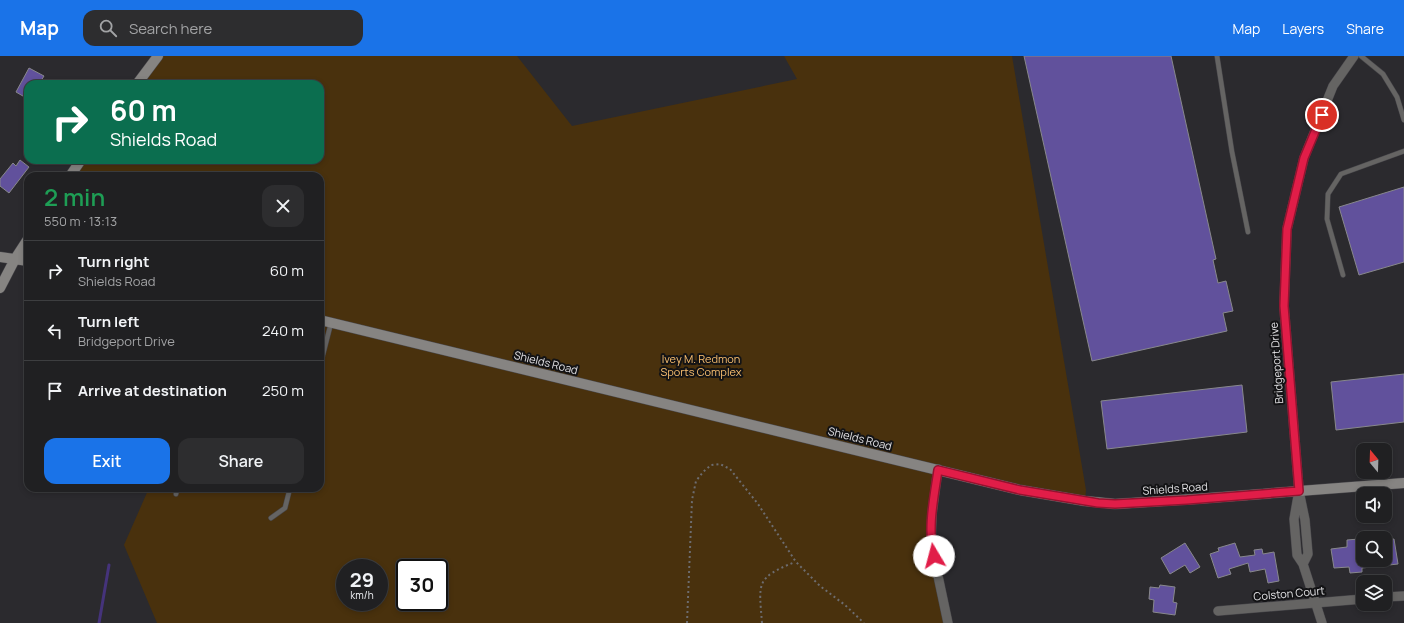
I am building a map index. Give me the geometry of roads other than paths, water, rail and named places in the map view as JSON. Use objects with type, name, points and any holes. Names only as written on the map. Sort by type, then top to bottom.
[{"type":"street","points":[[140,80],[158,56]]},
{"type":"street","name":"Bridgeport Drive","points":[[1315,603],[1304,564],[1308,554],[1305,520],[1299,491],[1284,306],[1287,229],[1304,158],[1333,86],[1354,56]]},
{"type":"street","points":[[0,288],[15,258],[24,245]]},
{"type":"street","points":[[0,257],[24,260]]},
{"type":"street","name":"Shields Road","points":[[324,321],[1020,490],[1098,503],[1115,504],[1187,500],[1404,483]]},
{"type":"street","points":[[938,470],[932,514],[931,543],[948,623]]},
{"type":"street","points":[[1392,597],[1404,596]]},
{"type":"street","name":"Colston Court","points":[[1218,611],[1356,600]]},
{"type":"street","points":[[1315,603],[1322,623]]},
{"type":"lane","points":[[1217,56],[1232,152],[1248,232]]},
{"type":"lane","points":[[1361,56],[1383,74],[1397,97],[1404,120]]},
{"type":"lane","points":[[1343,275],[1327,219],[1328,194],[1340,174],[1404,151]]},
{"type":"lane","points":[[324,350],[331,323]]},
{"type":"lane","points":[[271,518],[285,508],[289,492]]},
{"type":"waterway","points":[[99,623],[109,565]]},
{"type":"park label","name":"Ivey M. Redmon Sports Complex","points":[[701,364]]}]
